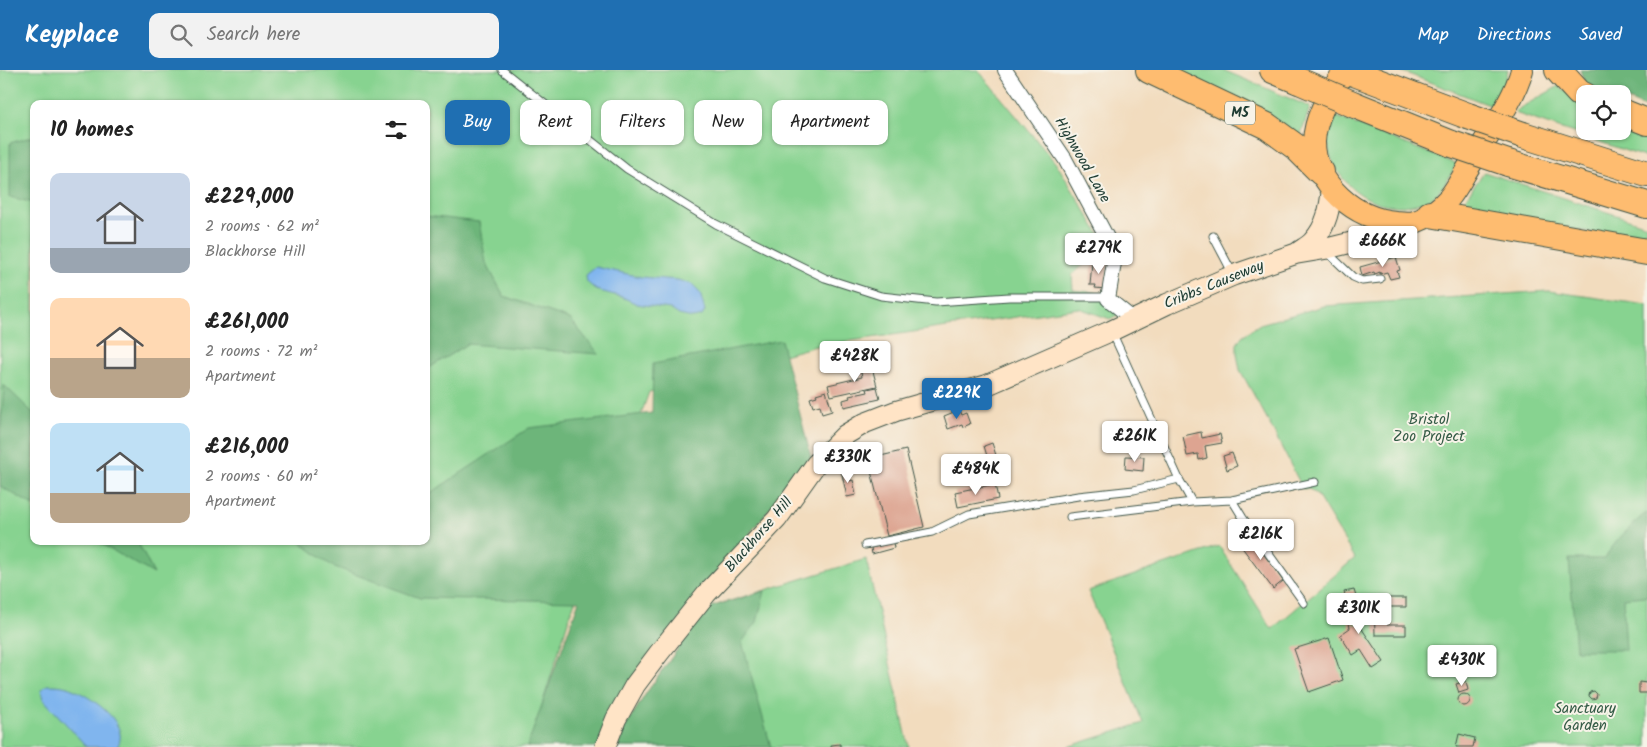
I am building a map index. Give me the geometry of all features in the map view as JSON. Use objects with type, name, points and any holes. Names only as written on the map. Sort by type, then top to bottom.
[{"type":"highway","name":"M5","points":[[1149,70],[1267,126],[1296,147],[1326,180]]},
{"type":"highway","points":[[1274,70],[1452,144],[1647,205]]},
{"type":"highway","points":[[1558,70],[1576,90]]},
{"type":"highway","points":[[1353,73],[1523,135],[1647,174]]},
{"type":"highway","points":[[1631,116],[1647,122]]},
{"type":"highway","points":[[1422,219],[1647,252]]},
{"type":"main road","points":[[1353,73],[1321,110],[1316,126],[1315,153],[1326,180],[1345,202],[1363,214],[1386,222],[1422,219],[1449,198],[1511,98],[1522,70]]},
{"type":"main road","name":"Cribbs Causeway","points":[[1295,254],[1313,241],[1326,221],[1330,205],[1326,180]]},
{"type":"main road","name":"Cribbs Causeway","points":[[1134,320],[1234,275],[1295,254],[1325,250],[1378,236],[1422,219]]},
{"type":"main road","name":"Blackhorse Hill","points":[[605,747],[635,685],[659,653],[706,594],[777,519],[816,464],[846,435],[866,423],[896,411],[987,385],[1134,320]]},
{"type":"street","name":"Highwood Lane","points":[[1005,70],[1065,158],[1110,242],[1114,254],[1114,263],[1108,299]]},
{"type":"street","points":[[1108,299],[1134,320]]},
{"type":"lane","points":[[502,70],[627,169],[716,224],[825,278],[881,296],[936,302],[1010,297],[1104,297],[1108,299]]},
{"type":"lane","points":[[1213,236],[1234,275]]},
{"type":"lane","points":[[1325,250],[1353,277],[1362,281],[1380,279]]},
{"type":"lane","points":[[1112,331],[1179,479],[1192,502]]},
{"type":"lane","points":[[865,545],[932,532],[969,514],[1078,496],[1134,490],[1179,479]]},
{"type":"lane","points":[[1070,517],[1192,502],[1232,500],[1315,482]]},
{"type":"lane","points":[[1232,500],[1304,603]]},
{"type":"green space","points":[[0,70],[978,70],[1058,166],[1106,245],[1072,275],[1073,290],[1109,294],[1121,313],[1110,319],[1079,308],[816,346],[649,392],[569,618],[529,747],[0,747]]},
{"type":"green space","points":[[1175,70],[1223,70],[1310,107],[1300,137]]},
{"type":"green space","points":[[1398,70],[1508,70],[1505,83],[1492,106]]},
{"type":"green space","points":[[1580,70],[1647,70],[1647,108],[1631,101],[1631,85],[1585,84]]},
{"type":"green space","points":[[1559,86],[1576,98],[1576,134],[1515,113],[1520,108]]},
{"type":"green space","points":[[1330,114],[1457,164],[1443,187],[1429,200],[1403,206],[1388,205],[1374,201],[1361,195],[1350,186],[1340,175],[1333,162],[1328,148],[1327,133]]},
{"type":"green space","points":[[1631,124],[1647,131],[1647,158],[1594,140],[1631,140]]},
{"type":"green space","points":[[30,137],[30,202],[10,197],[10,143]]},
{"type":"green space","points":[[1484,172],[1647,225],[1647,243],[1462,208],[1463,202]]},
{"type":"green space","points":[[430,216],[479,222],[486,263],[504,296],[570,319],[599,354],[467,344],[430,367]]},
{"type":"green space","name":"Bristol Zoo Project","points":[[1549,291],[1647,305],[1647,747],[1067,747],[1143,723],[1088,591],[1219,546],[1272,629],[1355,558],[1317,495],[1309,489],[1303,489],[1240,370],[1237,344],[1242,336],[1260,324],[1324,306]]},
{"type":"green space","points":[[781,340],[811,457],[617,700],[599,747],[527,747],[579,601],[420,598],[332,566],[304,545],[430,545],[430,493],[529,428],[652,413],[653,364]]},
{"type":"green space","points":[[4,385],[30,410],[30,504],[0,486],[0,437]]},
{"type":"green space","points":[[1647,513],[1647,596],[1623,598],[1626,650],[1576,650],[1569,559],[1605,559],[1612,547],[1622,536]]},
{"type":"green space","points":[[103,545],[139,545],[154,574]]},
{"type":"green space","points":[[866,559],[909,747],[618,747],[625,727],[647,692],[707,608]]},
{"type":"green space","points":[[765,591],[757,622],[742,642],[771,747],[618,747],[625,727],[647,692],[707,608]]},
{"type":"water","points":[[596,267],[641,277],[678,280],[691,284],[700,293],[705,311],[702,316],[693,318],[679,315],[670,309],[637,304],[622,297],[596,290],[587,282],[586,275]]},
{"type":"water","points":[[47,685],[62,686],[75,690],[105,710],[119,728],[120,738],[117,747],[87,747],[43,699],[41,690]]},
{"type":"building","points":[[1396,257],[1400,270],[1397,271],[1399,277],[1390,279],[1387,272],[1375,274],[1374,272],[1362,276],[1360,267]]},
{"type":"building","points":[[1092,262],[1109,264],[1106,289],[1095,288],[1096,285],[1090,285]]},
{"type":"building","points":[[871,364],[877,386],[831,396],[828,385],[862,377],[860,367]]},
{"type":"building","points":[[877,387],[880,399],[844,407],[843,400],[850,398],[849,396],[868,392],[867,389]]},
{"type":"building","points":[[826,391],[832,411],[822,414],[820,405],[813,407],[810,398]]},
{"type":"building","points":[[959,410],[961,415],[966,413],[970,424],[963,427],[962,424],[948,429],[944,416]]},
{"type":"building","points":[[1201,432],[1202,438],[1220,434],[1222,443],[1205,446],[1207,458],[1199,460],[1198,454],[1187,456],[1183,436]]},
{"type":"building","points":[[992,443],[1005,483],[996,486],[984,446]]},
{"type":"building","points":[[906,450],[924,527],[887,536],[868,459]]},
{"type":"building","points":[[1232,453],[1237,466],[1227,470],[1223,456]]},
{"type":"building","points":[[1126,456],[1144,457],[1143,471],[1125,469]]},
{"type":"building","points":[[847,468],[850,481],[853,480],[856,495],[847,497],[841,470]]},
{"type":"building","points":[[995,484],[998,499],[958,507],[955,492]]},
{"type":"building","points":[[1249,534],[1283,581],[1273,589],[1238,542]]},
{"type":"building","points":[[893,543],[894,548],[872,554],[871,548]]},
{"type":"building","points":[[1354,590],[1360,610],[1351,612],[1355,625],[1358,623],[1384,662],[1373,669],[1361,650],[1353,655],[1340,635],[1350,628],[1347,614],[1350,613],[1344,592]]},
{"type":"building","points":[[1374,598],[1406,598],[1406,607],[1387,607],[1387,625],[1406,625],[1406,635],[1375,635]]},
{"type":"building","points":[[1329,638],[1343,680],[1309,692],[1294,649]]},
{"type":"building","points":[[1466,681],[1468,690],[1459,693],[1456,684]]},
{"type":"building","points":[[1639,682],[1647,683],[1647,693],[1639,693]]},
{"type":"building","points":[[1594,691],[1597,694],[1596,698],[1592,699],[1589,696],[1590,692]]},
{"type":"building","points":[[1462,694],[1466,694],[1470,700],[1466,706],[1462,706],[1458,702],[1458,698]]},
{"type":"building","points":[[1459,734],[1475,738],[1473,747],[1456,747]]},
{"type":"building","points":[[840,744],[840,747],[831,747],[831,745]]},
{"type":"park label","name":"Sanctuary Garden","points":[[1585,718]]}]
